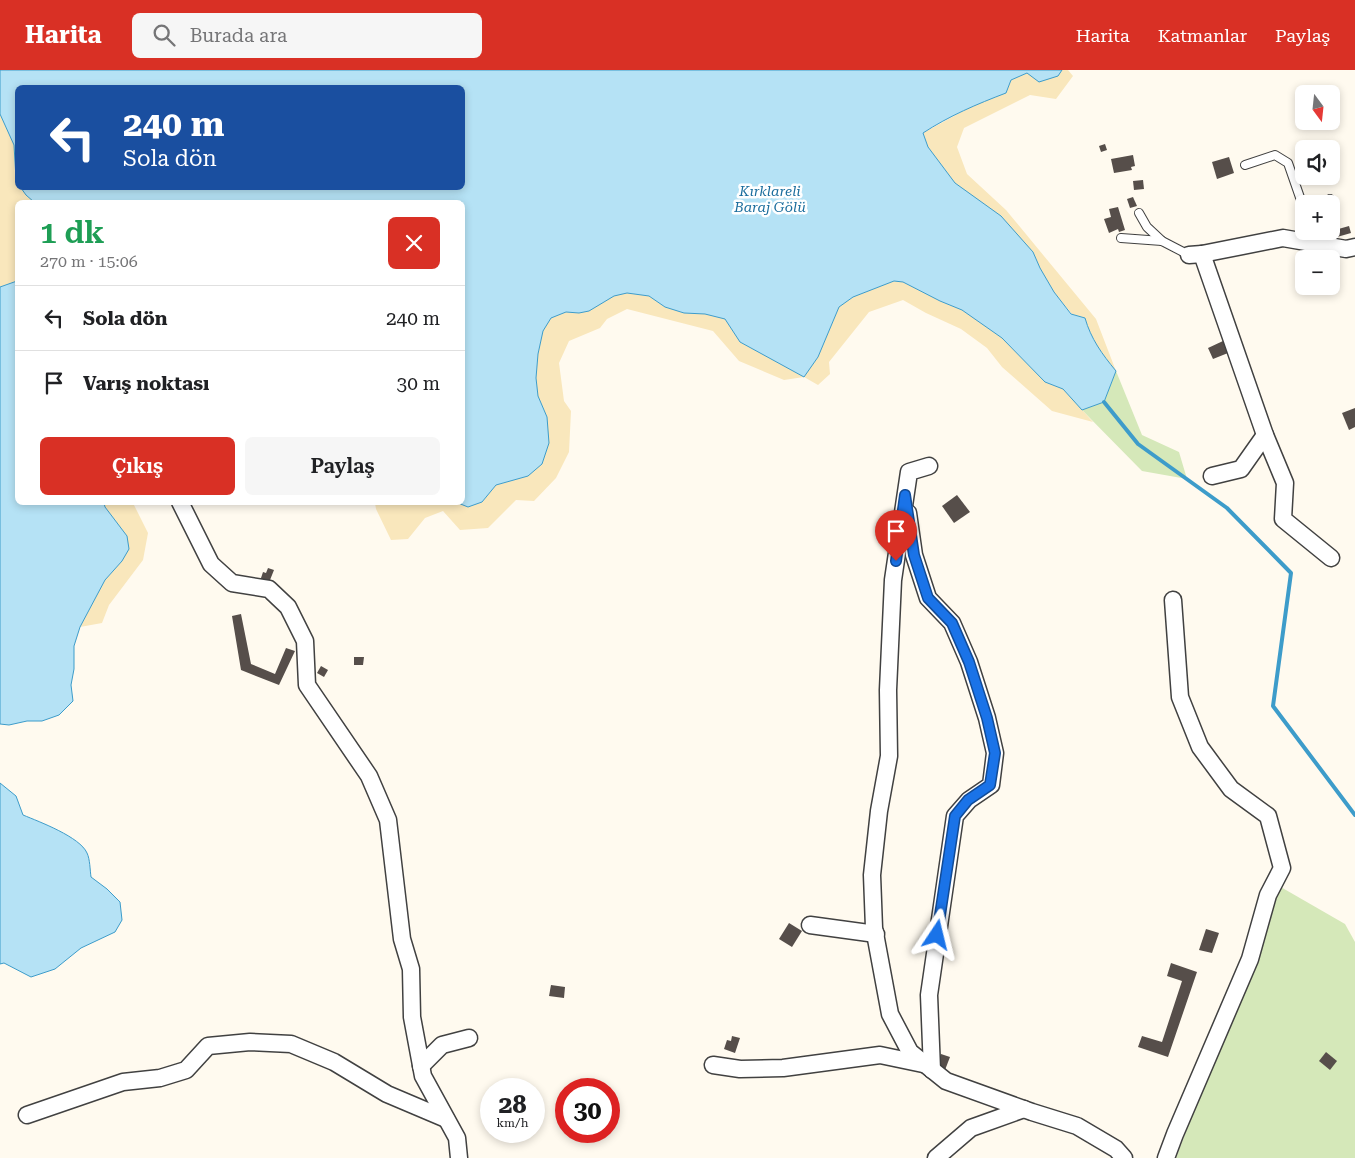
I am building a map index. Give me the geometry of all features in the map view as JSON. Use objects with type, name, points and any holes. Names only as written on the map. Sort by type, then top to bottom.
[{"type":"street","points":[[1295,238],[1283,238],[1196,254],[1264,435],[1285,483],[1282,520],[1331,558]]},
{"type":"street","points":[[1321,240],[1346,249],[1355,246]]},
{"type":"street","points":[[1212,476],[1241,469],[1264,435]]},
{"type":"street","points":[[929,466],[909,472],[893,580],[888,690],[889,756],[879,811],[872,875],[876,934],[890,1014],[910,1052],[946,1081],[1077,1126],[1116,1150],[1124,1158]]},
{"type":"street","points":[[905,495],[914,555],[928,598],[952,623],[969,662],[987,718],[995,753],[990,785],[968,800],[955,816],[928,995],[929,1067]]},
{"type":"street","points":[[182,505],[211,564],[232,583],[270,589],[288,607],[304,641],[307,685],[368,776],[388,820],[402,938],[411,969],[412,1017],[423,1076],[457,1138],[459,1158]]},
{"type":"street","points":[[1166,1158],[1250,959],[1268,895],[1282,868],[1268,816],[1231,789],[1200,748],[1180,697],[1173,600]]},
{"type":"street","points":[[810,925],[876,934]]},
{"type":"street","points":[[421,1066],[442,1045],[469,1038]]},
{"type":"street","points":[[27,1115],[124,1082],[160,1078],[186,1070],[208,1046],[250,1042],[291,1044],[334,1062],[387,1094],[446,1119]]},
{"type":"street","points":[[713,1065],[740,1069],[783,1068],[880,1055],[929,1067]]},
{"type":"street","points":[[936,1158],[971,1128],[1024,1109]]},
{"type":"lane","points":[[1245,165],[1274,155],[1288,163],[1299,195]]},
{"type":"lane","points":[[1139,213],[1147,228],[1162,241]]},
{"type":"lane","points":[[1121,238],[1162,241],[1196,254]]},
{"type":"green space","points":[[1116,371],[1142,435],[1179,452],[1187,479],[1142,471],[1082,410],[1104,402]]},
{"type":"green space","points":[[1279,886],[1345,924],[1355,942],[1355,1158],[1176,1158]]},
{"type":"sand","points":[[1062,70],[1068,70],[1073,76],[1056,99],[1030,95],[964,128],[957,147],[967,174],[1006,210],[1096,319],[1116,371],[1090,333],[1085,318],[1072,314],[1054,292],[1033,252],[955,183],[928,147],[923,133],[976,104],[1006,93],[1011,80],[1027,73],[1058,76]]},
{"type":"sand","points":[[0,114],[14,145],[15,190],[22,190],[32,200],[15,200],[15,282],[0,287]]},
{"type":"sand","points":[[894,281],[903,282],[962,310],[1002,338],[1045,382],[1063,389],[1093,422],[1052,411],[1002,367],[987,348],[961,329],[903,300],[869,312],[829,362],[830,374],[818,385],[804,377],[784,380],[739,361],[713,331],[627,309],[607,319],[600,328],[569,341],[559,363],[564,401],[571,411],[569,452],[556,478],[534,501],[516,500],[488,528],[460,530],[443,511],[425,518],[408,539],[391,540],[375,505],[464,505],[468,507],[482,502],[496,485],[528,476],[547,417],[538,396],[536,378],[543,330],[551,318],[566,312],[579,313],[600,304],[614,295],[627,293],[649,296],[665,307],[684,313],[705,314],[725,319],[740,342],[804,376],[818,357],[839,307],[853,297]]},
{"type":"sand","points":[[104,505],[134,505],[148,533],[143,560],[109,605],[102,623],[80,627],[105,580],[122,561],[126,536]]},
{"type":"water","name":"Kırklareli Baraj Gölü","points":[[0,70],[1062,70],[1058,76],[1039,82],[1027,73],[1011,80],[1006,93],[963,111],[923,133],[928,147],[955,183],[1001,216],[1033,252],[1054,292],[1071,314],[1085,318],[1090,333],[1116,371],[1104,402],[1082,410],[1063,389],[1045,382],[1002,338],[962,310],[903,282],[894,281],[853,297],[839,307],[818,357],[804,377],[740,342],[725,319],[705,314],[684,313],[665,307],[649,296],[627,293],[614,296],[589,311],[579,313],[566,312],[551,318],[543,331],[538,354],[536,378],[538,396],[547,417],[549,443],[542,464],[528,476],[496,485],[482,502],[468,507],[463,505],[465,505],[465,200],[32,200],[22,190],[465,190],[465,85],[15,85],[15,162],[14,145],[0,114]]},
{"type":"water","points":[[15,282],[15,505],[104,505],[127,536],[129,549],[122,561],[105,580],[80,627],[74,646],[74,669],[71,685],[73,701],[59,715],[42,721],[27,721],[9,725],[0,724],[0,287]]},
{"type":"water","points":[[0,783],[16,796],[23,815],[59,831],[83,847],[88,855],[91,877],[120,902],[122,920],[115,932],[81,948],[55,969],[31,977],[4,963],[0,964]]},
{"type":"building","points":[[1105,144],[1107,150],[1101,152],[1099,146]]},
{"type":"building","points":[[1133,155],[1135,166],[1131,167],[1132,170],[1114,173],[1111,159]]},
{"type":"building","points":[[1229,157],[1234,173],[1217,179],[1212,162]]},
{"type":"building","points":[[1143,180],[1144,189],[1134,190],[1133,181]]},
{"type":"building","points":[[1133,197],[1137,206],[1130,208],[1127,199]]},
{"type":"building","points":[[1118,207],[1125,230],[1119,232],[1118,229],[1109,233],[1104,219],[1111,217],[1109,209]]},
{"type":"building","points":[[1349,226],[1351,233],[1340,236],[1340,229]]},
{"type":"building","points":[[1223,341],[1228,353],[1213,359],[1208,348]]},
{"type":"building","points":[[1355,408],[1355,427],[1349,430],[1342,413]]},
{"type":"building","points":[[957,495],[970,512],[954,523],[942,506]]},
{"type":"building","points":[[268,568],[274,570],[268,585],[260,581],[263,572],[266,573]]},
{"type":"building","points":[[241,614],[251,664],[275,674],[286,648],[295,651],[279,685],[241,670],[232,616]]},
{"type":"building","points":[[354,657],[364,657],[363,665],[354,665]]},
{"type":"building","points":[[321,666],[328,670],[324,677],[317,673]]},
{"type":"building","points":[[789,923],[802,931],[792,947],[779,939]]},
{"type":"building","points":[[1206,929],[1219,933],[1212,953],[1199,950]]},
{"type":"building","points":[[1171,963],[1197,972],[1168,1057],[1138,1047],[1142,1036],[1162,1042],[1182,981],[1167,976]]},
{"type":"building","points":[[551,985],[565,987],[564,998],[549,996]]},
{"type":"building","points":[[732,1036],[740,1038],[735,1053],[724,1049],[727,1040],[731,1041]]},
{"type":"building","points":[[1326,1052],[1337,1061],[1330,1070],[1319,1061]]},
{"type":"building","points":[[941,1054],[950,1057],[945,1070],[937,1067]]},
{"type":"waterway","points":[[1104,402],[1138,444],[1227,508],[1291,573],[1273,706],[1355,815]]},
{"type":"route","points":[[896,561],[905,495],[914,555],[928,598],[952,623],[969,662],[987,718],[995,753],[990,785],[968,800],[955,816],[937,935]]}]
